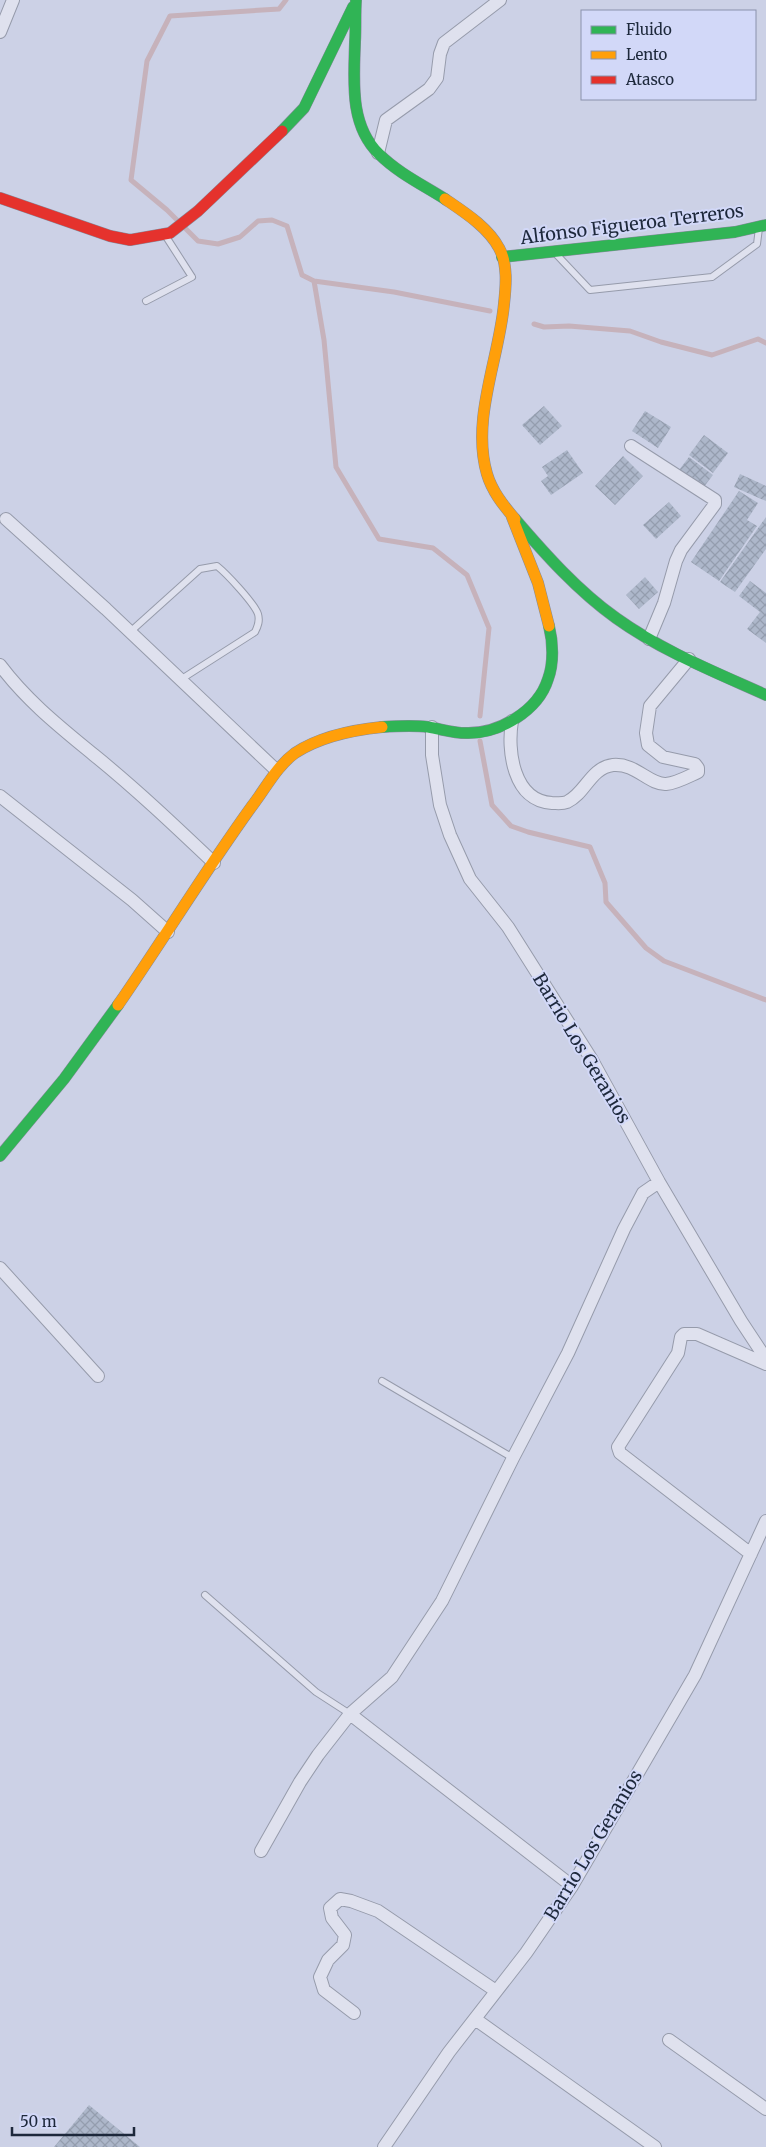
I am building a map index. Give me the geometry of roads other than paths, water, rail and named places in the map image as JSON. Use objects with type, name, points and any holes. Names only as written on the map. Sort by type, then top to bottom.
[{"type":"street","points":[[0,32],[13,0]]},
{"type":"street","points":[[378,153],[386,120],[429,89],[437,78],[440,54],[444,43],[500,0]]},
{"type":"street","points":[[0,1156],[84,1052],[168,932],[214,863],[232,832],[276,770],[296,753],[337,734],[390,727],[432,727],[468,733],[490,729],[512,721],[527,711],[539,698],[548,683],[553,644],[551,623],[512,518],[492,486],[487,470],[484,447],[485,408],[503,316],[505,290],[502,257],[498,248],[483,229],[461,210],[388,162],[378,153],[363,133],[354,92],[356,1]]},
{"type":"street","points":[[0,198],[110,236],[130,240],[167,233],[198,211],[274,140],[304,108],[356,1]]},
{"type":"street","name":"Alfonso Figueroa Terreros","points":[[502,257],[735,232],[763,225]]},
{"type":"street","points":[[631,446],[715,500],[715,504],[681,550],[664,603],[649,639]]},
{"type":"street","points":[[6,518],[276,770]]},
{"type":"street","points":[[512,518],[597,603],[649,639],[766,695]]},
{"type":"street","points":[[512,721],[509,738],[514,768],[523,789],[543,803],[565,803],[577,796],[590,778],[604,766],[617,765],[634,768],[655,782],[666,784],[684,778],[698,772],[695,764],[662,757],[648,746],[646,733],[650,706],[690,660]]},
{"type":"street","points":[[0,665],[16,686],[50,720],[169,820],[214,863]]},
{"type":"street","name":"Barrio Los Geranios","points":[[432,727],[432,756],[440,805],[450,835],[470,879],[508,927],[587,1052],[659,1182],[741,1321],[766,1359]]},
{"type":"street","points":[[0,796],[132,900],[168,932]]},
{"type":"street","points":[[261,1850],[300,1782],[350,1714],[392,1677],[442,1601],[568,1353],[624,1229],[643,1193],[659,1182]]},
{"type":"street","points":[[0,1268],[98,1376]]},
{"type":"street","points":[[751,1554],[620,1453],[618,1447],[678,1353],[681,1337],[684,1334],[697,1334],[766,1364]]},
{"type":"street","name":"Barrio Los Geranios","points":[[384,2147],[449,2052],[526,1953],[572,1886],[695,1675],[765,1525]]},
{"type":"street","points":[[350,1714],[572,1886]]},
{"type":"street","points":[[354,2013],[324,1990],[320,1977],[328,1960],[344,1945],[345,1935],[332,1918],[330,1908],[340,1899],[378,1911],[496,1991]]},
{"type":"street","points":[[475,2019],[655,2147]]},
{"type":"street","points":[[669,2040],[766,2109]]},
{"type":"lane","points":[[554,251],[590,290],[712,277],[757,244],[763,225]]},
{"type":"lane","points":[[146,301],[192,277],[167,233]]},
{"type":"lane","points":[[130,632],[200,569],[217,566],[227,574],[257,612],[259,623],[254,632],[180,680]]},
{"type":"lane","points":[[382,1381],[513,1458]]},
{"type":"lane","points":[[205,1596],[316,1692],[350,1714]]},
{"type":"waterway","points":[[286,0],[279,9],[170,16],[147,61],[131,180],[167,210],[198,241],[218,244],[240,237],[258,221],[272,220],[287,226],[302,275],[314,281],[394,292],[490,311]]},
{"type":"waterway","points":[[314,281],[324,340],[336,467],[379,539],[433,548],[467,575],[489,628],[480,716]]},
{"type":"waterway","points":[[534,324],[544,327],[569,326],[630,331],[661,342],[712,355],[758,339],[766,343]]},
{"type":"waterway","points":[[480,741],[492,805],[511,826],[590,847],[605,883],[606,902],[646,948],[664,961],[766,1000]]}]
